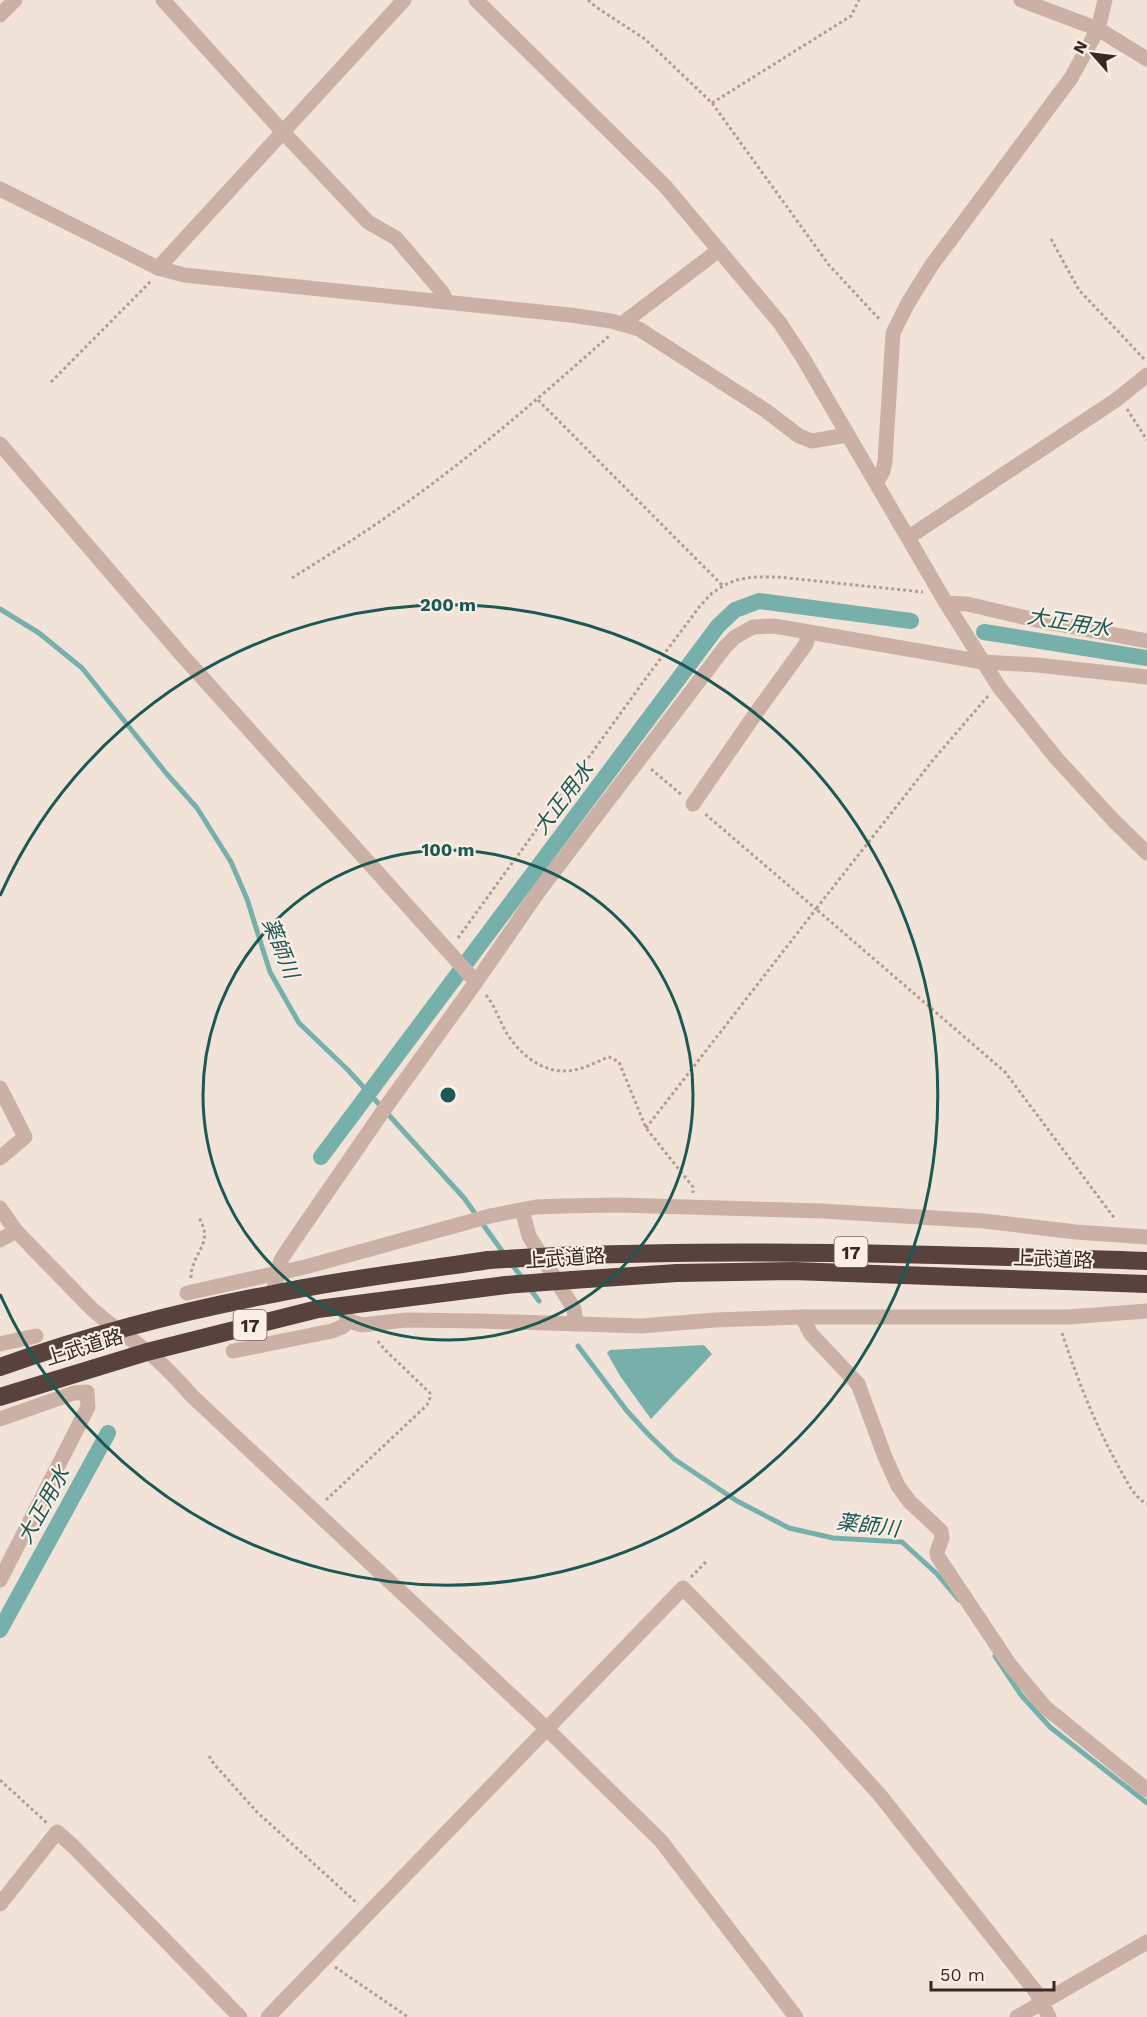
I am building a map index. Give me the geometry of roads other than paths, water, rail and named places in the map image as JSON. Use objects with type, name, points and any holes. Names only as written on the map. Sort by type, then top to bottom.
[{"type":"highway","name":"上武道路","points":[[0,1367],[78,1342],[273,1293],[489,1260],[657,1252],[849,1252],[1147,1261]]},
{"type":"highway","name":"上武道路","points":[[0,1397],[147,1352],[318,1309],[346,1313],[506,1285],[677,1273],[794,1272],[1147,1284]]},
{"type":"street","points":[[0,15],[15,0]]},
{"type":"street","points":[[163,0],[368,222],[396,238],[442,292],[447,302]]},
{"type":"street","points":[[159,268],[404,0]]},
{"type":"street","points":[[476,0],[665,186],[792,340],[946,603],[999,687],[1057,759],[1147,853]]},
{"type":"street","points":[[1021,0],[1098,29],[1147,59]]},
{"type":"street","points":[[877,482],[885,461],[893,333],[931,266],[1071,78],[1098,29],[1105,0]]},
{"type":"street","points":[[0,189],[159,268],[184,275],[623,323],[652,336],[765,410],[799,436],[812,441],[848,435]]},
{"type":"street","points":[[623,323],[719,250]]},
{"type":"street","points":[[909,537],[1120,397],[1147,375]]},
{"type":"street","points":[[0,444],[181,654],[473,978]]},
{"type":"street","points":[[946,603],[967,604],[1147,641]]},
{"type":"street","points":[[273,1293],[277,1272],[288,1249],[473,978],[688,693],[735,637],[753,627],[762,626],[983,662],[1037,665],[1147,677]]},
{"type":"street","points":[[693,804],[806,644],[809,633]]},
{"type":"street","points":[[0,1088],[25,1137],[0,1158]]},
{"type":"street","points":[[188,1293],[305,1267],[458,1223],[522,1210],[562,1206],[693,1207],[923,1217],[1147,1237]]},
{"type":"street","points":[[0,1208],[16,1231],[91,1308],[147,1352],[547,1729],[661,1841],[796,2017]]},
{"type":"street","points":[[522,1210],[529,1236],[574,1309],[576,1324]]},
{"type":"street","points":[[0,1240],[16,1231]]},
{"type":"street","points":[[233,1351],[332,1331],[342,1327],[346,1313],[362,1325],[406,1320],[480,1320],[642,1326],[715,1320],[802,1317],[1057,1317],[1147,1311]]},
{"type":"street","points":[[802,1317],[811,1334],[858,1384],[898,1486],[910,1502],[941,1531],[942,1539],[937,1552],[938,1557],[1010,1665],[1045,1707],[1147,1790]]},
{"type":"street","points":[[0,1344],[36,1336]]},
{"type":"street","points":[[0,1419],[74,1393],[87,1392],[88,1407],[0,1580]]},
{"type":"street","points":[[268,2017],[683,1588],[811,1719],[879,1794],[944,1873],[1036,1992],[1049,2017]]},
{"type":"street","points":[[0,1904],[57,1832],[240,2017]]},
{"type":"street","points":[[1017,2017],[1147,1942]]},
{"type":"water","points":[[704,1345],[712,1354],[651,1419],[620,1376],[607,1353],[610,1350]]},
{"type":"waterway","name":"大正用水","points":[[321,1157],[718,626],[735,610],[759,601],[911,621]]},
{"type":"waterway","name":"薬師川","points":[[0,609],[39,633],[82,668],[197,808],[231,862],[247,899],[270,972],[299,1023],[348,1070],[464,1198],[505,1255]]},
{"type":"waterway","name":"大正用水","points":[[984,632],[1147,658]]},
{"type":"waterway","name":"薬師川","points":[[510,1262],[523,1279]]},
{"type":"waterway","name":"薬師川","points":[[528,1286],[539,1301]]},
{"type":"waterway","name":"薬師川","points":[[578,1346],[627,1411],[674,1459],[737,1501],[789,1528],[833,1538],[902,1542],[936,1573],[959,1600]]},
{"type":"waterway","name":"大正用水","points":[[0,1630],[108,1433]]},
{"type":"waterway","name":"薬師川","points":[[995,1656],[1021,1695],[1050,1727],[1147,1803]]}]
